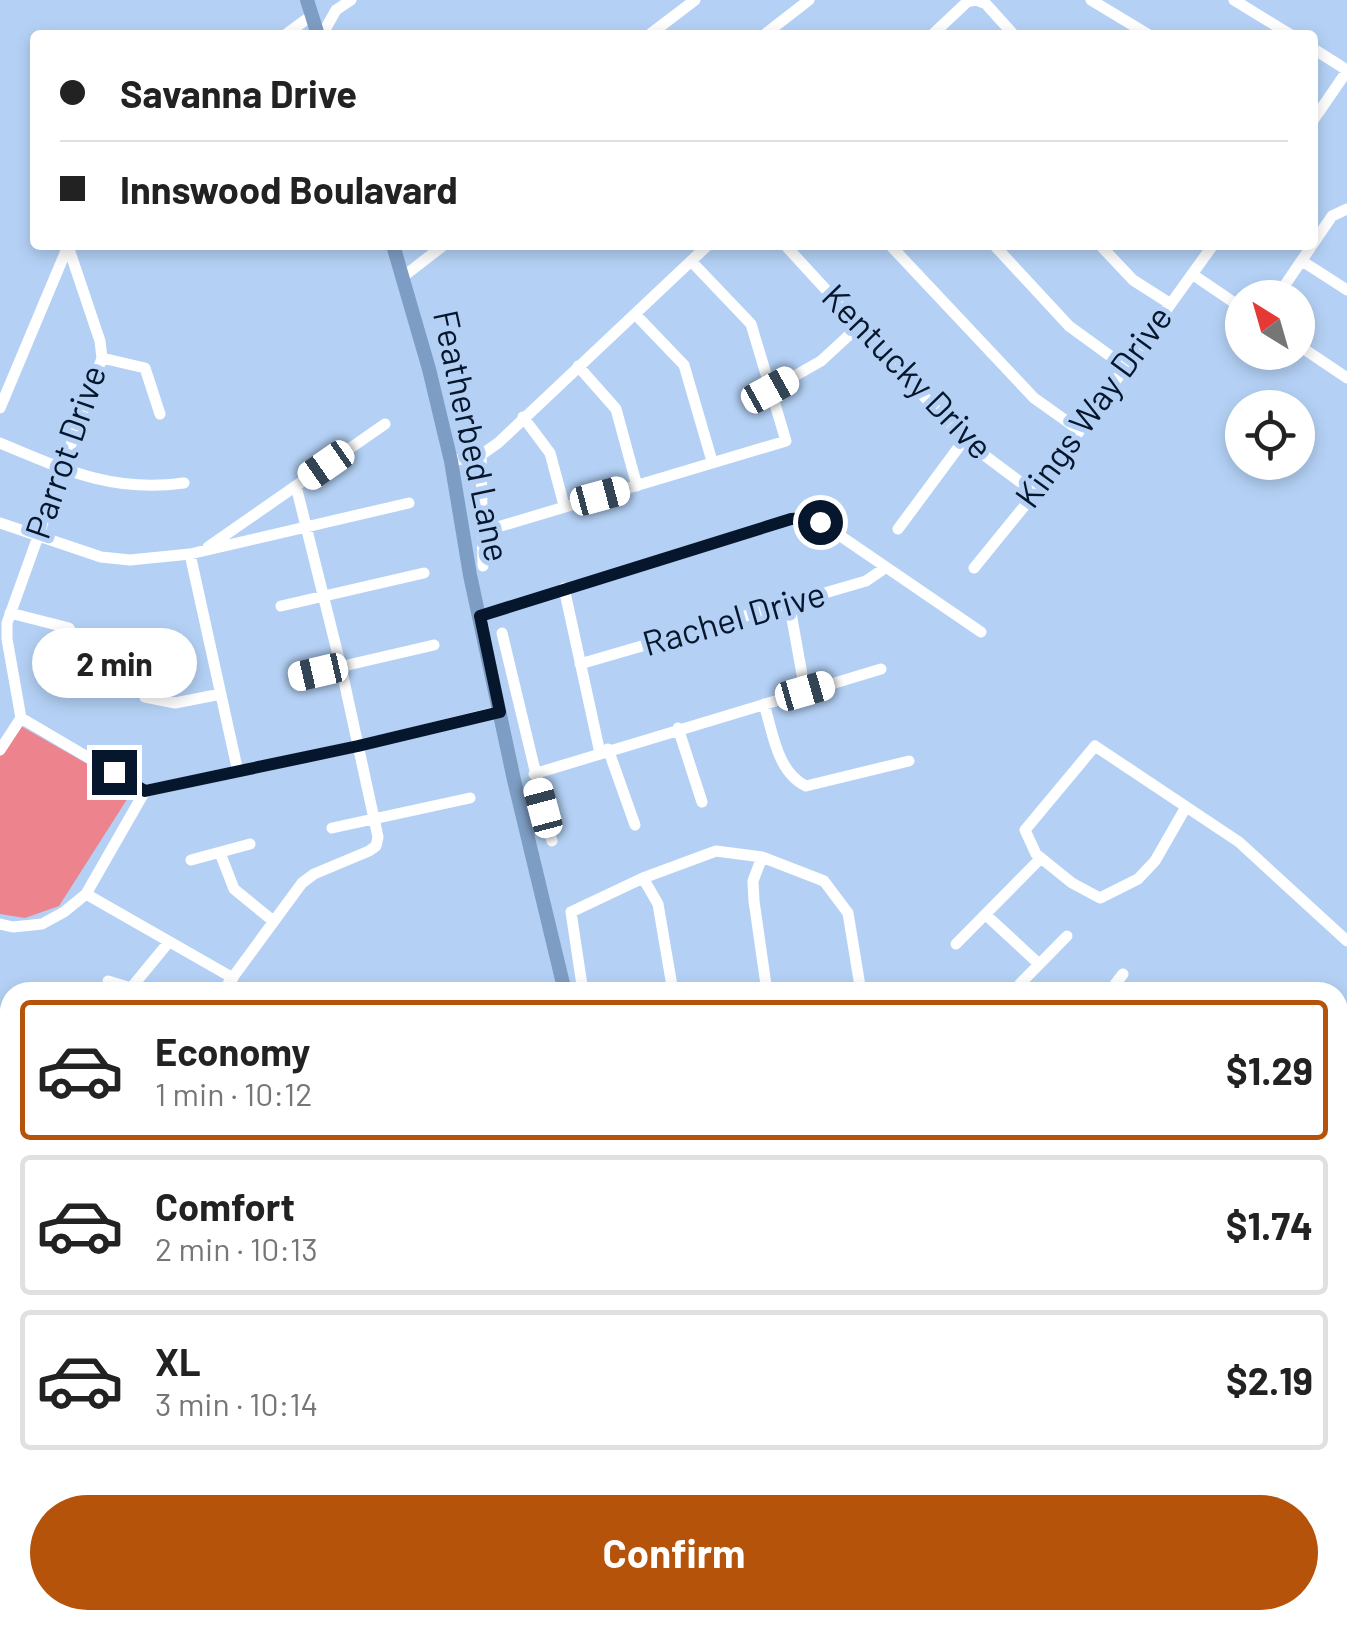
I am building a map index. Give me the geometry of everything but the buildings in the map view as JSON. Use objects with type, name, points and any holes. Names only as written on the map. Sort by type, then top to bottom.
[{"type":"main road","points":[[308,0],[318,30]]},
{"type":"main road","name":"Featherbed Lane","points":[[396,250],[450,461],[500,712],[563,982]]},
{"type":"street","points":[[322,30],[335,5],[350,0]]},
{"type":"street","points":[[660,30],[695,0]]},
{"type":"street","points":[[770,30],[809,0]]},
{"type":"street","points":[[1092,0],[1141,30]]},
{"type":"street","points":[[1234,0],[1283,30]]},
{"type":"street","points":[[937,30],[967,2],[982,1],[1009,30]]},
{"type":"street","points":[[292,30],[311,16]]},
{"type":"street","points":[[1318,52],[1347,71],[1341,94],[1318,116]]},
{"type":"street","points":[[1318,237],[1332,216],[1347,208]]},
{"type":"street","points":[[0,408],[66,250]]},
{"type":"street","name":"Parrot Drive","points":[[21,718],[7,639],[10,613],[102,358],[70,250]]},
{"type":"street","points":[[404,276],[438,250]]},
{"type":"street","points":[[450,461],[481,455],[703,250]]},
{"type":"street","name":"Kentucky Drive","points":[[790,250],[964,440],[1035,493]]},
{"type":"street","points":[[895,250],[1034,398],[1079,430]]},
{"type":"street","points":[[999,250],[1069,326],[1124,366]]},
{"type":"street","points":[[1105,250],[1133,280],[1169,304]]},
{"type":"street","name":"Kings Way Drive","points":[[974,568],[1035,493],[1209,250]]},
{"type":"street","points":[[1289,280],[1309,250]]},
{"type":"street","points":[[481,532],[786,441],[751,324],[691,261]]},
{"type":"street","points":[[1302,261],[1347,290]]},
{"type":"street","points":[[1192,274],[1225,296]]},
{"type":"street","points":[[635,314],[684,365],[712,462]]},
{"type":"street","points":[[770,390],[821,361],[860,325]]},
{"type":"street","points":[[1315,356],[1347,378]]},
{"type":"street","points":[[102,358],[145,368],[160,414]]},
{"type":"street","points":[[578,366],[616,410],[637,486]]},
{"type":"street","points":[[522,417],[550,453],[564,505]]},
{"type":"street","points":[[196,553],[385,424]]},
{"type":"street","points":[[898,529],[964,440]]},
{"type":"street","points":[[0,443],[108,484],[150,488],[184,482]]},
{"type":"street","points":[[481,455],[483,566]]},
{"type":"street","points":[[230,982],[302,883],[376,846],[375,818],[296,486]]},
{"type":"street","points":[[0,524],[101,557],[130,560],[196,553],[409,503]]},
{"type":"street","points":[[480,616],[791,519],[807,518],[820,522],[981,632]]},
{"type":"street","points":[[196,553],[238,772]]},
{"type":"street","name":"Rachel Drive","points":[[580,664],[866,582],[885,568]]},
{"type":"street","points":[[281,606],[424,573]]},
{"type":"street","points":[[564,588],[604,751],[635,825]]},
{"type":"street","points":[[788,602],[805,691]]},
{"type":"street","points":[[10,613],[69,628],[75,640],[77,668]]},
{"type":"street","points":[[502,633],[552,841]]},
{"type":"street","points":[[149,642],[144,697],[176,703],[220,694]]},
{"type":"street","points":[[296,677],[434,645]]},
{"type":"street","points":[[534,774],[881,669]]},
{"type":"street","points":[[764,704],[784,767],[793,780],[806,786],[909,761]]},
{"type":"street","points":[[0,750],[21,718],[145,791],[500,712]]},
{"type":"street","points":[[678,728],[702,802]]},
{"type":"street","points":[[1186,807],[1155,861],[1138,879],[1100,898],[1072,883],[1036,854],[1025,830],[1095,746],[1186,807],[1238,842],[1347,941]]},
{"type":"street","points":[[0,924],[42,924],[86,894],[145,791]]},
{"type":"street","points":[[332,828],[470,798]]},
{"type":"street","points":[[191,860],[250,844]]},
{"type":"street","points":[[582,982],[571,912],[644,878],[716,851],[762,856],[824,881],[848,912],[859,982]]},
{"type":"street","points":[[220,854],[234,889],[272,920]]},
{"type":"street","points":[[762,856],[753,881],[766,982]]},
{"type":"street","points":[[956,944],[1042,858]]},
{"type":"street","points":[[644,878],[658,904],[671,982]]},
{"type":"street","points":[[86,894],[233,978]]},
{"type":"street","points":[[986,914],[1039,964]]},
{"type":"street","points":[[1022,982],[1067,936]]},
{"type":"street","points":[[136,982],[168,943]]},
{"type":"street","points":[[1117,982],[1123,974]]},
{"type":"shaded area","points":[[19,725],[133,790],[59,906],[25,918],[0,914],[0,755]]},
{"type":"route","points":[[114,772],[145,791],[500,712],[480,616],[791,519],[820,522]]}]
